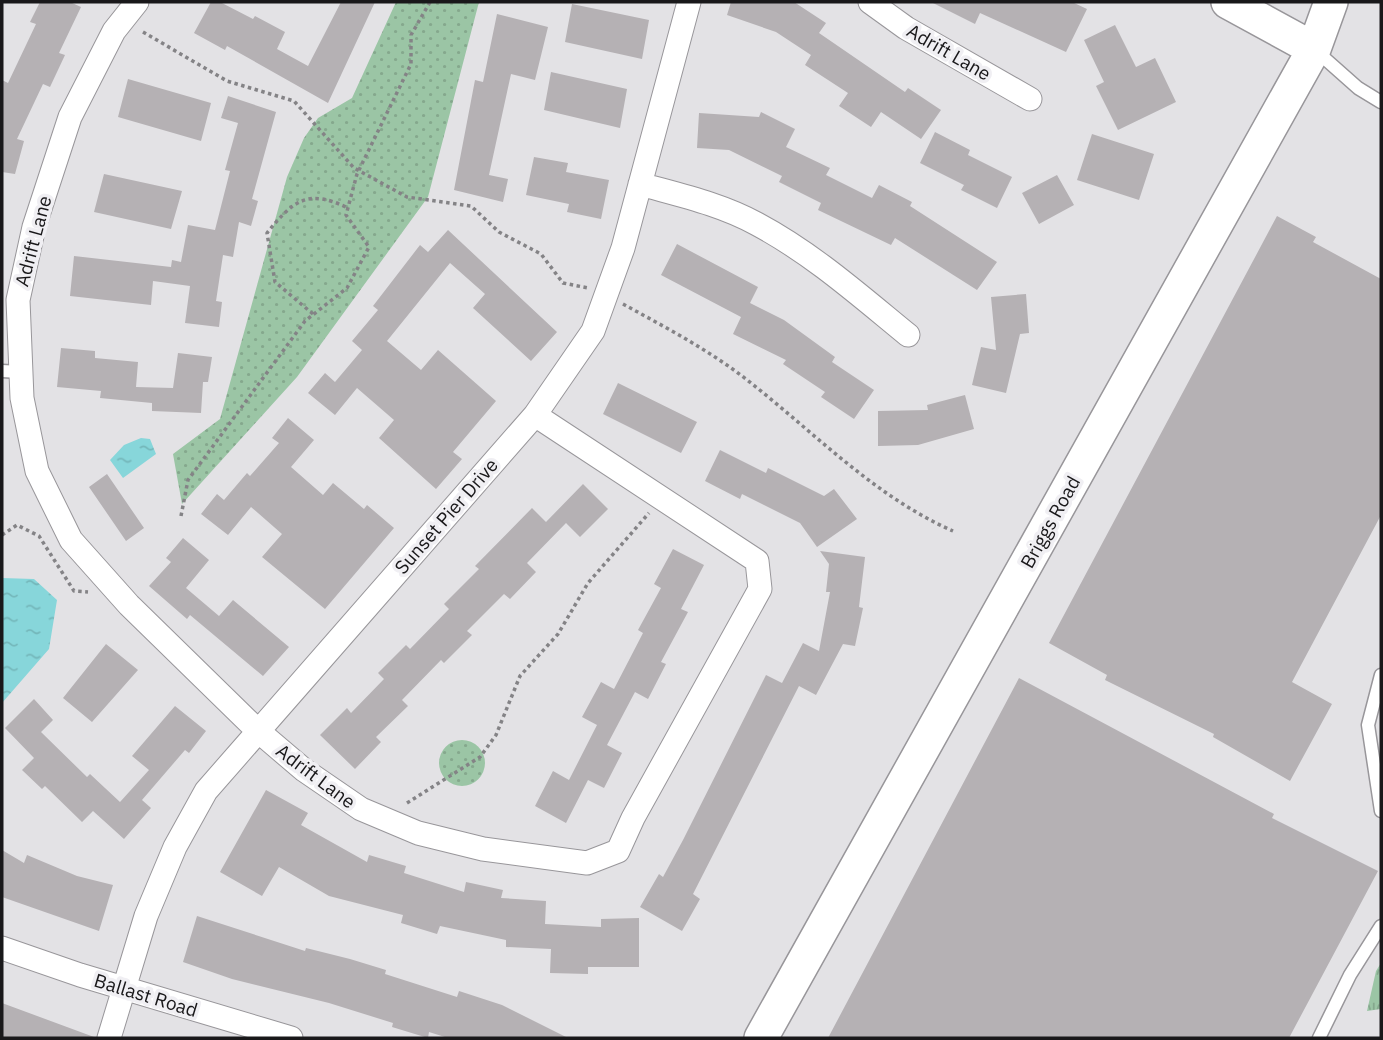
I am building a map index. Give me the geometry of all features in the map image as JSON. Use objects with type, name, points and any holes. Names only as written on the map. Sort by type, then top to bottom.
[{"type":"main road","points":[[1228,2],[1314,49]]},
{"type":"main road","name":"Briggs Road","points":[[761,1038],[1314,49],[1331,2]]},
{"type":"street","name":"Adrift Lane","points":[[137,2],[114,32],[70,117],[34,227],[18,300],[11,372],[22,398],[37,471],[71,540],[128,605],[257,730],[304,770],[361,809],[418,833],[483,849],[587,863],[618,851],[633,818],[760,589],[757,561],[535,415]]},
{"type":"street","name":"Sunset Pier Drive","points":[[109,1038],[146,916],[175,847],[206,791],[535,415],[593,331],[623,248],[689,2]]},
{"type":"street","name":"Adrift Lane","points":[[870,2],[906,28],[1030,99]]},
{"type":"street","points":[[640,184],[694,199],[755,222],[813,257],[908,335]]},
{"type":"street","name":"Ballast Road","points":[[2,948],[125,989],[290,1038]]},
{"type":"lane","points":[[1314,49],[1358,88],[1381,102]]},
{"type":"lane","points":[[1381,675],[1368,725],[1381,811]]},
{"type":"lane","points":[[1319,1038],[1350,975],[1381,926]]},
{"type":"path","points":[[181,516],[188,480],[305,321],[347,288],[369,247],[346,215],[357,174],[411,65],[411,35],[430,2]]},
{"type":"path","points":[[143,32],[227,81],[294,101],[354,168],[407,197],[471,206],[499,232],[541,254],[563,283],[594,289]]},
{"type":"path","points":[[313,315],[275,282],[267,233],[290,205],[325,197],[348,208]]},
{"type":"path","points":[[615,300],[670,330],[742,376],[842,460],[928,520],[953,531]]},
{"type":"path","points":[[407,803],[480,757],[496,735],[520,676],[558,634],[587,583],[650,512]]},
{"type":"path","points":[[2,536],[17,525],[39,536],[74,591],[93,592]]},
{"type":"green space","points":[[396,2],[479,2],[428,197],[297,377],[182,504],[173,454],[220,419],[287,177],[304,138],[318,118],[352,98]]},
{"type":"green space","points":[[462,740],[478,747],[485,763],[478,779],[462,786],[446,779],[439,763],[446,747]]},
{"type":"green space","points":[[1381,963],[1381,1009],[1367,1011],[1376,971]]},
{"type":"water","points":[[141,438],[150,439],[156,454],[123,478],[110,460],[124,445]]},
{"type":"water","points":[[2,578],[34,579],[57,600],[49,649],[2,703]]},
{"type":"building","points":[[40,2],[70,2],[81,7],[59,53],[65,55],[50,87],[43,84],[17,139],[24,141],[15,174],[2,172],[2,80],[8,83],[36,24],[30,22]]},
{"type":"building","points":[[211,2],[220,2],[253,19],[255,16],[285,32],[277,49],[308,66],[341,2],[375,2],[328,103],[227,46],[225,50],[194,33]]},
{"type":"building","points":[[731,2],[794,2],[826,23],[819,33],[905,92],[908,88],[941,110],[921,139],[881,112],[871,127],[839,106],[848,93],[805,65],[811,55],[776,32],[727,15]]},
{"type":"building","points":[[931,2],[1072,2],[1087,9],[1066,52],[980,13],[975,24]]},
{"type":"building","points":[[572,4],[649,20],[642,59],[565,42]]},
{"type":"building","points":[[497,14],[548,27],[535,80],[511,74],[489,175],[508,179],[503,202],[454,190],[475,80],[483,82]]},
{"type":"building","points":[[1115,25],[1136,67],[1155,58],[1176,102],[1118,130],[1096,86],[1104,82],[1084,40]]},
{"type":"building","points":[[551,72],[627,89],[620,128],[544,110]]},
{"type":"building","points":[[128,79],[211,103],[201,141],[118,117]]},
{"type":"building","points":[[228,96],[276,112],[252,199],[258,201],[251,226],[239,222],[233,257],[223,255],[216,301],[222,302],[219,327],[185,323],[190,286],[153,281],[151,305],[70,296],[74,256],[171,267],[172,260],[181,262],[188,225],[215,230],[230,171],[225,170],[238,123],[221,118]]},
{"type":"building","points":[[761,112],[795,129],[786,147],[830,168],[826,175],[872,198],[879,185],[912,202],[910,206],[997,262],[977,290],[895,238],[891,245],[818,210],[821,203],[779,182],[782,176],[729,150],[697,148],[699,113],[759,117]]},
{"type":"building","points":[[935,132],[970,150],[968,155],[1012,177],[997,208],[961,190],[964,185],[920,163]]},
{"type":"building","points":[[1092,134],[1154,154],[1139,200],[1077,180]]},
{"type":"building","points":[[534,157],[568,163],[566,172],[609,180],[601,219],[567,212],[569,204],[526,195]]},
{"type":"building","points":[[104,174],[182,191],[171,229],[94,212]]},
{"type":"building","points":[[1057,175],[1074,205],[1039,224],[1022,193]]},
{"type":"building","points":[[1277,216],[1316,237],[1313,242],[1381,279],[1381,515],[1292,682],[1332,704],[1290,781],[1213,737],[1214,734],[1105,680],[1107,675],[1049,643]]},
{"type":"building","points":[[448,230],[557,332],[531,361],[473,308],[485,294],[450,263],[387,341],[421,370],[438,350],[496,401],[453,452],[462,459],[436,489],[379,438],[394,420],[357,388],[335,415],[308,393],[325,373],[335,382],[362,350],[352,341],[378,310],[373,306],[420,245],[428,252]]},
{"type":"building","points":[[677,244],[758,287],[750,303],[784,320],[835,357],[832,362],[874,390],[854,419],[821,397],[825,392],[783,364],[786,360],[733,334],[741,317],[661,275]]},
{"type":"building","points":[[1026,294],[1029,333],[1020,334],[1006,393],[972,385],[981,347],[996,350],[991,297]]},
{"type":"building","points":[[61,348],[95,351],[95,358],[138,362],[136,387],[173,388],[178,353],[212,357],[208,382],[203,382],[201,413],[152,411],[152,403],[100,398],[101,391],[57,387]]},
{"type":"building","points":[[618,383],[697,422],[681,453],[603,414]]},
{"type":"building","points":[[965,395],[974,429],[918,445],[878,446],[878,411],[928,410],[927,405]]},
{"type":"building","points":[[288,418],[314,440],[291,467],[323,495],[333,483],[364,509],[367,505],[394,528],[325,609],[262,557],[282,534],[251,507],[228,535],[201,514],[217,494],[224,500],[247,473],[250,476],[279,443],[272,438]]},
{"type":"building","points":[[720,450],[766,473],[768,468],[824,496],[834,489],[857,519],[817,547],[800,523],[742,494],[740,499],[705,481]]},
{"type":"building","points":[[107,474],[144,528],[126,541],[89,487]]},
{"type":"building","points":[[583,484],[608,509],[580,537],[566,523],[527,563],[536,572],[510,599],[504,594],[467,631],[472,635],[444,663],[441,660],[402,700],[408,706],[376,737],[381,742],[355,769],[320,735],[347,708],[351,713],[384,679],[378,673],[406,645],[410,649],[449,609],[444,604],[479,569],[475,566],[532,508],[546,522]]},
{"type":"building","points":[[183,538],[209,560],[186,588],[219,616],[233,600],[289,647],[263,676],[190,615],[187,619],[149,586],[171,562],[166,558]]},
{"type":"building","points":[[673,549],[704,565],[681,609],[688,612],[661,662],[666,664],[648,699],[635,692],[607,745],[622,753],[604,788],[588,780],[566,823],[535,806],[553,771],[569,780],[597,725],[582,717],[601,682],[614,689],[643,633],[638,630],[661,588],[654,584]]},
{"type":"building","points":[[820,551],[865,557],[859,607],[863,608],[855,646],[843,644],[816,695],[799,686],[693,894],[700,899],[682,931],[640,907],[659,874],[663,877],[766,675],[782,683],[803,643],[819,651],[830,592],[826,592],[829,564]]},
{"type":"building","points":[[106,644],[138,670],[92,722],[63,698]]},
{"type":"building","points":[[1019,678],[1274,814],[1272,818],[1378,871],[1289,1038],[828,1038]]},
{"type":"building","points":[[34,699],[53,720],[41,732],[87,777],[90,774],[120,802],[149,770],[132,756],[175,706],[206,731],[189,753],[185,750],[142,800],[151,808],[124,839],[93,811],[82,822],[45,786],[42,789],[22,770],[34,758],[5,728]]},
{"type":"building","points":[[266,790],[308,813],[301,825],[367,862],[369,855],[406,866],[404,873],[464,892],[466,882],[503,890],[501,898],[546,901],[545,924],[601,927],[601,919],[639,918],[639,967],[588,967],[588,974],[550,973],[551,949],[506,947],[506,940],[440,926],[437,934],[401,923],[403,915],[329,896],[279,867],[262,896],[220,872]]},
{"type":"building","points":[[2,850],[24,863],[27,855],[77,876],[113,885],[99,931],[2,897]]},
{"type":"building","points":[[197,916],[305,951],[306,948],[386,970],[385,974],[457,997],[459,991],[502,1005],[568,1038],[448,1038],[429,1032],[428,1038],[392,1027],[393,1023],[329,1003],[232,979],[183,962]]},
{"type":"building","points":[[2,1003],[94,1037],[94,1038],[2,1038]]}]
